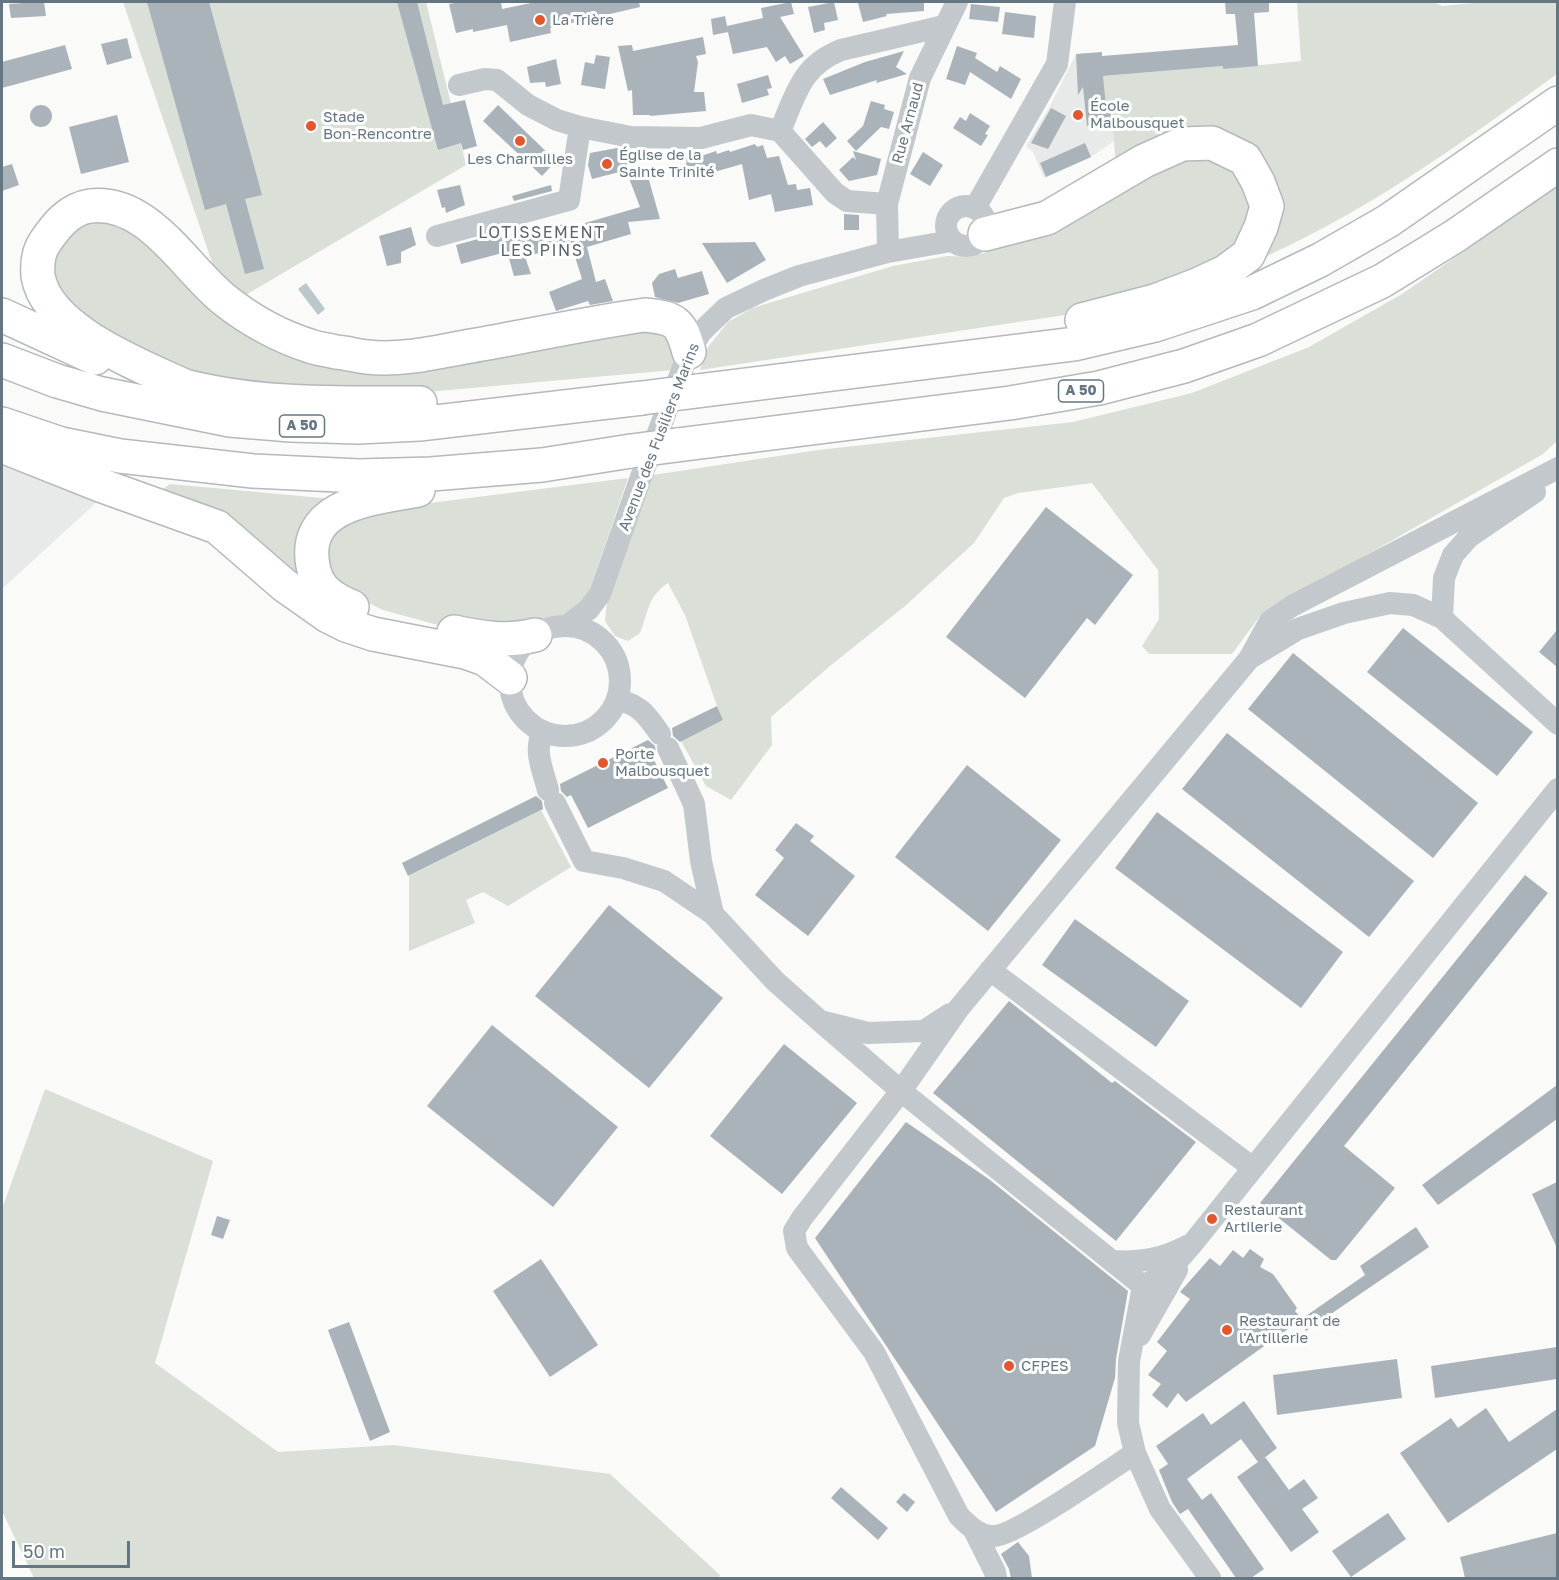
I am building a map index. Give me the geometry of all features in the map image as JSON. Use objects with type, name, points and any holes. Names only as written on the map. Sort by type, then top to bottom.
[{"type":"highway","name":"A 50","points":[[2,360],[57,381],[102,394],[230,420],[358,427],[419,424],[609,402],[1074,344],[1155,325],[1252,293],[1320,260],[1388,221],[1557,103]]},
{"type":"highway","points":[[879,369],[1059,326],[1155,300],[1197,285],[1225,272],[1248,255],[1261,227],[1266,206],[1258,182],[1245,159],[1212,143],[1182,144],[1144,161],[1047,218],[980,221]]},
{"type":"highway","name":"A 50","points":[[2,405],[70,431],[193,463],[253,471],[359,476],[431,474],[542,465],[631,451],[1011,403],[1099,388],[1184,366],[1258,340],[1382,281],[1455,236],[1557,165]]},
{"type":"highway","points":[[189,388],[115,354],[75,328],[55,310],[40,288],[37,267],[41,247],[55,227],[69,214],[89,206],[116,208],[141,219],[170,244],[202,281],[227,302],[264,326],[310,347],[368,357],[410,357],[645,315],[660,316],[672,321],[683,330],[689,352]]},
{"type":"highway","points":[[2,315],[115,366],[189,388],[224,395],[313,403],[609,402]]},
{"type":"highway","points":[[2,424],[61,444],[120,456],[193,463]]},
{"type":"highway","points":[[2,446],[100,485],[217,527],[284,585],[328,616],[346,625],[373,634],[465,652],[485,660],[510,678]]},
{"type":"highway","points":[[535,635],[519,639],[497,640],[476,637],[379,616],[355,608],[334,600],[322,589],[314,573],[311,557],[316,531],[328,517],[343,508],[366,500],[542,465]]},
{"type":"street","name":"Rue Arnaud","points":[[888,252],[887,204],[920,78],[957,2]]},
{"type":"street","points":[[980,221],[965,206],[952,211],[945,226],[947,235],[951,241],[962,246],[969,247],[979,242],[980,221],[1057,64],[1065,2]]},
{"type":"street","points":[[780,131],[800,86],[811,68],[826,56],[841,50],[944,26]]},
{"type":"street","points":[[459,85],[485,79],[497,80],[528,105],[557,120],[631,137],[701,138],[751,125],[780,131],[835,193],[847,201],[887,204]]},
{"type":"street","points":[[437,236],[569,200],[580,127]]},
{"type":"street","name":"Avenue des Fusiliers Marins","points":[[567,626],[589,609],[600,594],[641,477],[689,352],[701,332],[726,308],[799,276],[888,252],[951,241]]},
{"type":"street","points":[[996,1578],[974,1530],[959,1515],[874,1352],[797,1248],[794,1232],[802,1218],[901,1091],[959,1008],[1249,659],[1270,621],[1292,606],[1557,468]]},
{"type":"street","points":[[1442,618],[1444,578],[1453,555],[1469,537],[1557,477]]},
{"type":"street","name":"Avenue des Fusiliers Marins","points":[[600,594],[603,641]]},
{"type":"street","points":[[1249,659],[1298,629],[1344,614],[1390,603],[1413,605],[1442,618],[1557,724]]},
{"type":"street","points":[[567,626],[592,633],[603,641],[616,659],[620,685],[617,699],[610,712],[600,723],[587,731],[573,735],[558,735],[543,731],[530,723],[520,712],[514,702],[510,678],[512,666],[517,653],[535,635],[550,628],[567,626]]},
{"type":"street","points":[[617,699],[635,704],[664,741],[694,804],[700,861],[713,914]]},
{"type":"street","points":[[543,731],[538,741],[538,752],[552,796],[584,861],[622,868],[664,881],[713,914],[776,981],[820,1021],[901,1091],[1143,1286]]},
{"type":"street","points":[[1143,1286],[1167,1273],[1193,1243],[1557,789]]},
{"type":"street","points":[[990,970],[1253,1168]]},
{"type":"street","points":[[820,1021],[868,1034],[924,1030],[959,1008]]},
{"type":"street","points":[[1113,1262],[1149,1261],[1172,1254],[1193,1243]]},
{"type":"street","points":[[1129,1361],[1144,1328],[1193,1243]]},
{"type":"street","points":[[1143,1286],[1129,1361],[1128,1423],[1135,1453],[1160,1509],[1210,1578]]},
{"type":"street","points":[[974,1530],[995,1537],[1020,1526],[1135,1453]]},
{"type":"shaded area","name":"Stade Bon-Rencontre","points":[[123,2],[426,2],[466,165],[244,296],[216,274]]},
{"type":"shaded area","points":[[1297,2],[1434,2],[1442,6],[1484,2],[1557,2],[1557,74],[1446,153],[1369,202],[1248,264],[1265,247],[1246,150],[1116,166],[1111,106],[1106,106],[1103,76],[1223,66],[1223,69],[1301,61]]},
{"type":"shaded area","name":"École Malbousquet","points":[[1086,53],[1103,76],[1110,105],[1114,141],[1091,157],[1044,178],[1033,152],[1026,146],[1049,108],[1076,54]]},
{"type":"shaded area","points":[[1212,157],[1234,168],[1252,205],[1240,250],[1098,310],[700,370],[708,347],[728,322],[752,308],[893,266],[947,256],[970,257],[987,252],[1189,158]]},
{"type":"shaded area","points":[[1557,187],[1557,441],[1543,454],[1260,616],[1232,654],[1149,654],[1142,646],[1159,619],[1158,570],[1092,483],[1018,493],[1004,498],[974,543],[905,606],[771,717],[772,745],[731,800],[706,786],[681,741],[723,720],[685,615],[668,583],[652,599],[640,633],[628,641],[615,636],[605,621],[607,600],[653,475],[818,450],[1073,422],[1192,393],[1309,347],[1402,294]]},
{"type":"shaded area","points":[[113,217],[298,352],[632,323],[671,336],[676,351],[674,370],[393,395],[286,393],[200,376],[144,355],[61,301],[50,265],[78,220]]},
{"type":"shaded area","points":[[306,283],[325,309],[318,315],[298,289]]},
{"type":"shaded area","points":[[2,462],[98,501],[2,589]]},
{"type":"shaded area","points":[[628,478],[588,595],[578,612],[491,635],[434,624],[383,610],[331,581],[323,557],[330,537],[353,519],[430,503]]},
{"type":"shaded area","points":[[170,484],[344,500],[301,582],[171,501],[163,489]]},
{"type":"shaded area","points":[[541,810],[571,867],[508,906],[483,892],[466,900],[475,923],[409,951],[409,876]]},
{"type":"shaded area","points":[[45,1089],[213,1161],[155,1363],[278,1452],[394,1445],[610,1474],[720,1575],[719,1578],[34,1578],[2,1511],[2,1209]]},
{"type":"building","points":[[44,2],[46,16],[11,18],[9,4]]},
{"type":"building","points":[[147,2],[209,2],[262,195],[245,199],[264,269],[245,274],[226,204],[205,210]]},
{"type":"building","points":[[397,2],[417,2],[443,105],[465,100],[477,146],[463,150],[461,143],[438,150]]},
{"type":"building","name":"La Trière","points":[[501,2],[502,9],[536,2],[639,2],[640,7],[550,28],[551,33],[510,42],[507,25],[456,33],[449,4]]},
{"type":"building","points":[[791,2],[794,14],[780,17],[804,56],[790,64],[785,56],[776,62],[767,47],[733,54],[728,32],[713,35],[711,19],[725,16],[727,26],[763,18],[761,8]]},
{"type":"building","points":[[834,2],[838,20],[824,23],[825,30],[814,33],[808,7]]},
{"type":"building","points":[[924,2],[924,11],[886,14],[887,16],[863,22],[858,3]]},
{"type":"building","points":[[1225,2],[1269,2],[1269,12],[1254,13],[1258,66],[1223,69],[1223,66],[1103,76],[1106,106],[1110,105],[1112,123],[1087,126],[1083,87],[1078,95],[1076,54],[1102,52],[1102,56],[1238,45],[1235,14],[1226,14]]},
{"type":"building","points":[[971,4],[1000,7],[998,22],[969,19]]},
{"type":"building","points":[[1005,12],[1036,16],[1034,38],[1002,34]]},
{"type":"building","points":[[703,37],[706,54],[696,56],[698,62],[694,92],[704,92],[706,111],[650,116],[633,115],[632,90],[628,91],[618,46],[632,45],[633,51]]},
{"type":"building","points":[[127,38],[132,58],[107,65],[101,44]]},
{"type":"building","points":[[65,45],[72,69],[2,88],[2,62]]},
{"type":"building","points":[[957,46],[977,53],[975,58],[997,72],[1000,66],[1021,79],[1011,99],[970,72],[965,85],[946,79]]},
{"type":"building","points":[[904,51],[896,67],[907,74],[876,83],[877,80],[830,95],[823,79],[865,62]]},
{"type":"building","points":[[596,55],[610,57],[605,89],[581,85],[585,62],[594,64]]},
{"type":"building","points":[[556,59],[561,84],[546,87],[545,82],[530,83],[527,67]]},
{"type":"building","points":[[768,75],[772,88],[767,89],[769,95],[742,103],[737,84]]},
{"type":"building","points":[[871,101],[885,105],[884,109],[894,112],[889,129],[881,127],[856,151],[847,141],[863,126]]},
{"type":"building","points":[[41,105],[49,108],[52,116],[49,124],[41,127],[33,124],[30,116],[33,108]]},
{"type":"building","name":"Les Charmilles","points":[[498,105],[556,161],[542,176],[483,121]]},
{"type":"building","points":[[1051,108],[1066,116],[1048,149],[1031,143]]},
{"type":"building","points":[[970,113],[990,126],[985,134],[988,135],[981,146],[953,128],[960,117],[966,121]]},
{"type":"building","points":[[117,115],[129,162],[81,174],[69,127]]},
{"type":"building","points":[[823,122],[837,138],[826,148],[820,141],[812,147],[805,139]]},
{"type":"building","points":[[1085,143],[1091,157],[1046,177],[1040,163]]},
{"type":"building","points":[[755,144],[757,147],[763,145],[767,158],[779,156],[788,185],[796,184],[797,190],[810,188],[813,205],[775,212],[771,194],[749,200],[742,164],[704,175],[703,171],[686,177],[682,165],[687,163],[684,153],[696,151],[698,157],[716,151],[717,154],[729,150],[730,152]]},
{"type":"building","name":"Église de la Sainte Trinité","points":[[617,148],[628,156],[627,170],[592,179],[588,165],[590,153]]},
{"type":"building","points":[[853,151],[881,159],[877,175],[849,181],[839,170],[853,157],[856,160]]},
{"type":"building","points":[[923,152],[943,165],[930,186],[910,174]]},
{"type":"building","points":[[12,164],[19,185],[2,191],[2,167]]},
{"type":"building","points":[[647,173],[660,219],[628,222],[631,234],[587,247],[596,282],[605,279],[613,301],[590,305],[588,301],[556,311],[549,292],[582,279],[571,244],[525,257],[531,274],[514,276],[504,241],[567,223],[568,228],[640,207],[629,178]]},
{"type":"building","points":[[460,185],[465,205],[446,213],[445,207],[442,208],[437,190]]},
{"type":"building","points":[[551,185],[552,191],[514,201],[512,196]]},
{"type":"building","points":[[844,214],[859,215],[859,230],[844,230]]},
{"type":"building","points":[[411,227],[416,245],[401,252],[401,263],[387,266],[379,236]]},
{"type":"building","points":[[500,233],[506,252],[461,264],[456,245]]},
{"type":"building","points":[[755,242],[766,260],[727,283],[702,243]]},
{"type":"building","points":[[675,269],[678,278],[702,271],[709,294],[678,303],[655,297],[652,283],[659,274]]},
{"type":"building","points":[[1046,507],[1133,575],[1095,625],[1087,618],[1025,698],[946,637]]},
{"type":"building","points":[[1403,628],[1533,732],[1497,776],[1367,672]]},
{"type":"building","points":[[1557,630],[1557,667],[1539,652]]},
{"type":"building","points":[[1293,653],[1478,803],[1433,858],[1248,709]]},
{"type":"building","points":[[717,706],[723,720],[680,742],[673,736],[672,728]]},
{"type":"building","points":[[1227,733],[1414,881],[1369,937],[1182,789]]},
{"type":"building","points":[[648,740],[655,746],[656,754],[652,756],[668,788],[588,828],[571,795],[567,797],[561,791],[560,784]]},
{"type":"building","points":[[967,765],[1061,840],[988,931],[895,857]]},
{"type":"building","points":[[536,796],[542,801],[543,809],[408,876],[402,863]]},
{"type":"building","points":[[1157,812],[1343,952],[1301,1008],[1115,868]]},
{"type":"building","points":[[796,823],[814,836],[810,841],[855,876],[808,936],[755,895],[784,858],[775,850]]},
{"type":"building","points":[[1525,875],[1548,893],[1344,1146],[1395,1188],[1336,1260],[1331,1260],[1260,1203]]},
{"type":"building","points":[[609,905],[723,998],[649,1088],[535,996]]},
{"type":"building","points":[[1075,919],[1189,1001],[1156,1047],[1042,965]]},
{"type":"building","points":[[1009,1001],[1112,1083],[1115,1081],[1196,1142],[1116,1241],[933,1093]]},
{"type":"building","points":[[492,1025],[618,1127],[553,1207],[427,1106]]},
{"type":"building","points":[[784,1044],[857,1103],[782,1194],[710,1136]]},
{"type":"building","points":[[1557,1085],[1557,1119],[1438,1205],[1422,1185]]},
{"type":"building","name":"CFPES","points":[[906,1122],[990,1180],[1128,1291],[1116,1359],[1115,1378],[1095,1446],[996,1512],[815,1238]]},
{"type":"building","points":[[1557,1182],[1557,1248],[1532,1194]]},
{"type":"building","points":[[217,1216],[230,1220],[223,1239],[211,1235]]},
{"type":"building","points":[[1416,1227],[1429,1247],[1306,1331],[1300,1320],[1365,1275],[1360,1266]]},
{"type":"building","name":"Restaurant de l'Artillerie","points":[[1250,1249],[1264,1259],[1260,1267],[1273,1274],[1302,1319],[1186,1402],[1178,1393],[1167,1408],[1152,1395],[1161,1384],[1148,1375],[1167,1351],[1157,1342],[1190,1299],[1180,1292],[1210,1258],[1220,1266],[1233,1250],[1243,1258]]},
{"type":"building","points":[[541,1259],[598,1345],[550,1377],[493,1291]]},
{"type":"building","points":[[349,1322],[390,1432],[370,1441],[328,1330]]},
{"type":"building","points":[[1557,1347],[1557,1379],[1435,1398],[1431,1366]]},
{"type":"building","points":[[1397,1359],[1402,1398],[1277,1415],[1273,1375]]},
{"type":"building","points":[[1244,1401],[1277,1448],[1265,1457],[1289,1490],[1304,1479],[1318,1498],[1302,1509],[1319,1532],[1291,1552],[1237,1477],[1258,1462],[1241,1439],[1187,1479],[1202,1500],[1211,1493],[1264,1569],[1251,1578],[1236,1578],[1188,1509],[1180,1514],[1172,1502],[1159,1470],[1168,1464],[1156,1446],[1203,1413],[1211,1425]]},
{"type":"building","points":[[1486,1408],[1509,1442],[1557,1409],[1557,1449],[1448,1523],[1400,1453],[1451,1418],[1458,1428]]},
{"type":"building","points":[[841,1487],[888,1528],[878,1540],[831,1498]]},
{"type":"building","points":[[904,1493],[915,1502],[907,1512],[896,1502]]},
{"type":"building","points":[[1388,1513],[1406,1539],[1351,1577],[1332,1551]]},
{"type":"building","points":[[1557,1533],[1557,1578],[1465,1578],[1460,1557]]},
{"type":"building","points":[[1018,1542],[1029,1556],[1032,1578],[1011,1578],[1001,1554]]},
{"type":"place","name":"La Trière","points":[[540,20]]},
{"type":"place","name":"École Malbousquet","points":[[1078,115]]},
{"type":"place","name":"Stade Bon-Rencontre","points":[[311,126]]},
{"type":"place","name":"Les Charmilles","points":[[520,141]]},
{"type":"place","name":"Église de la Sainte Trinité","points":[[607,164]]},
{"type":"place","name":"Porte Malbousquet","points":[[603,763]]},
{"type":"place","name":"Restaurant Artilerie","points":[[1212,1219]]},
{"type":"place","name":"Restaurant de l'Artillerie","points":[[1227,1330]]},
{"type":"place","name":"CFPES","points":[[1009,1366]]},
{"type":"district","name":"LOTISSEMENT LES PINS","points":[[542,242]]}]
